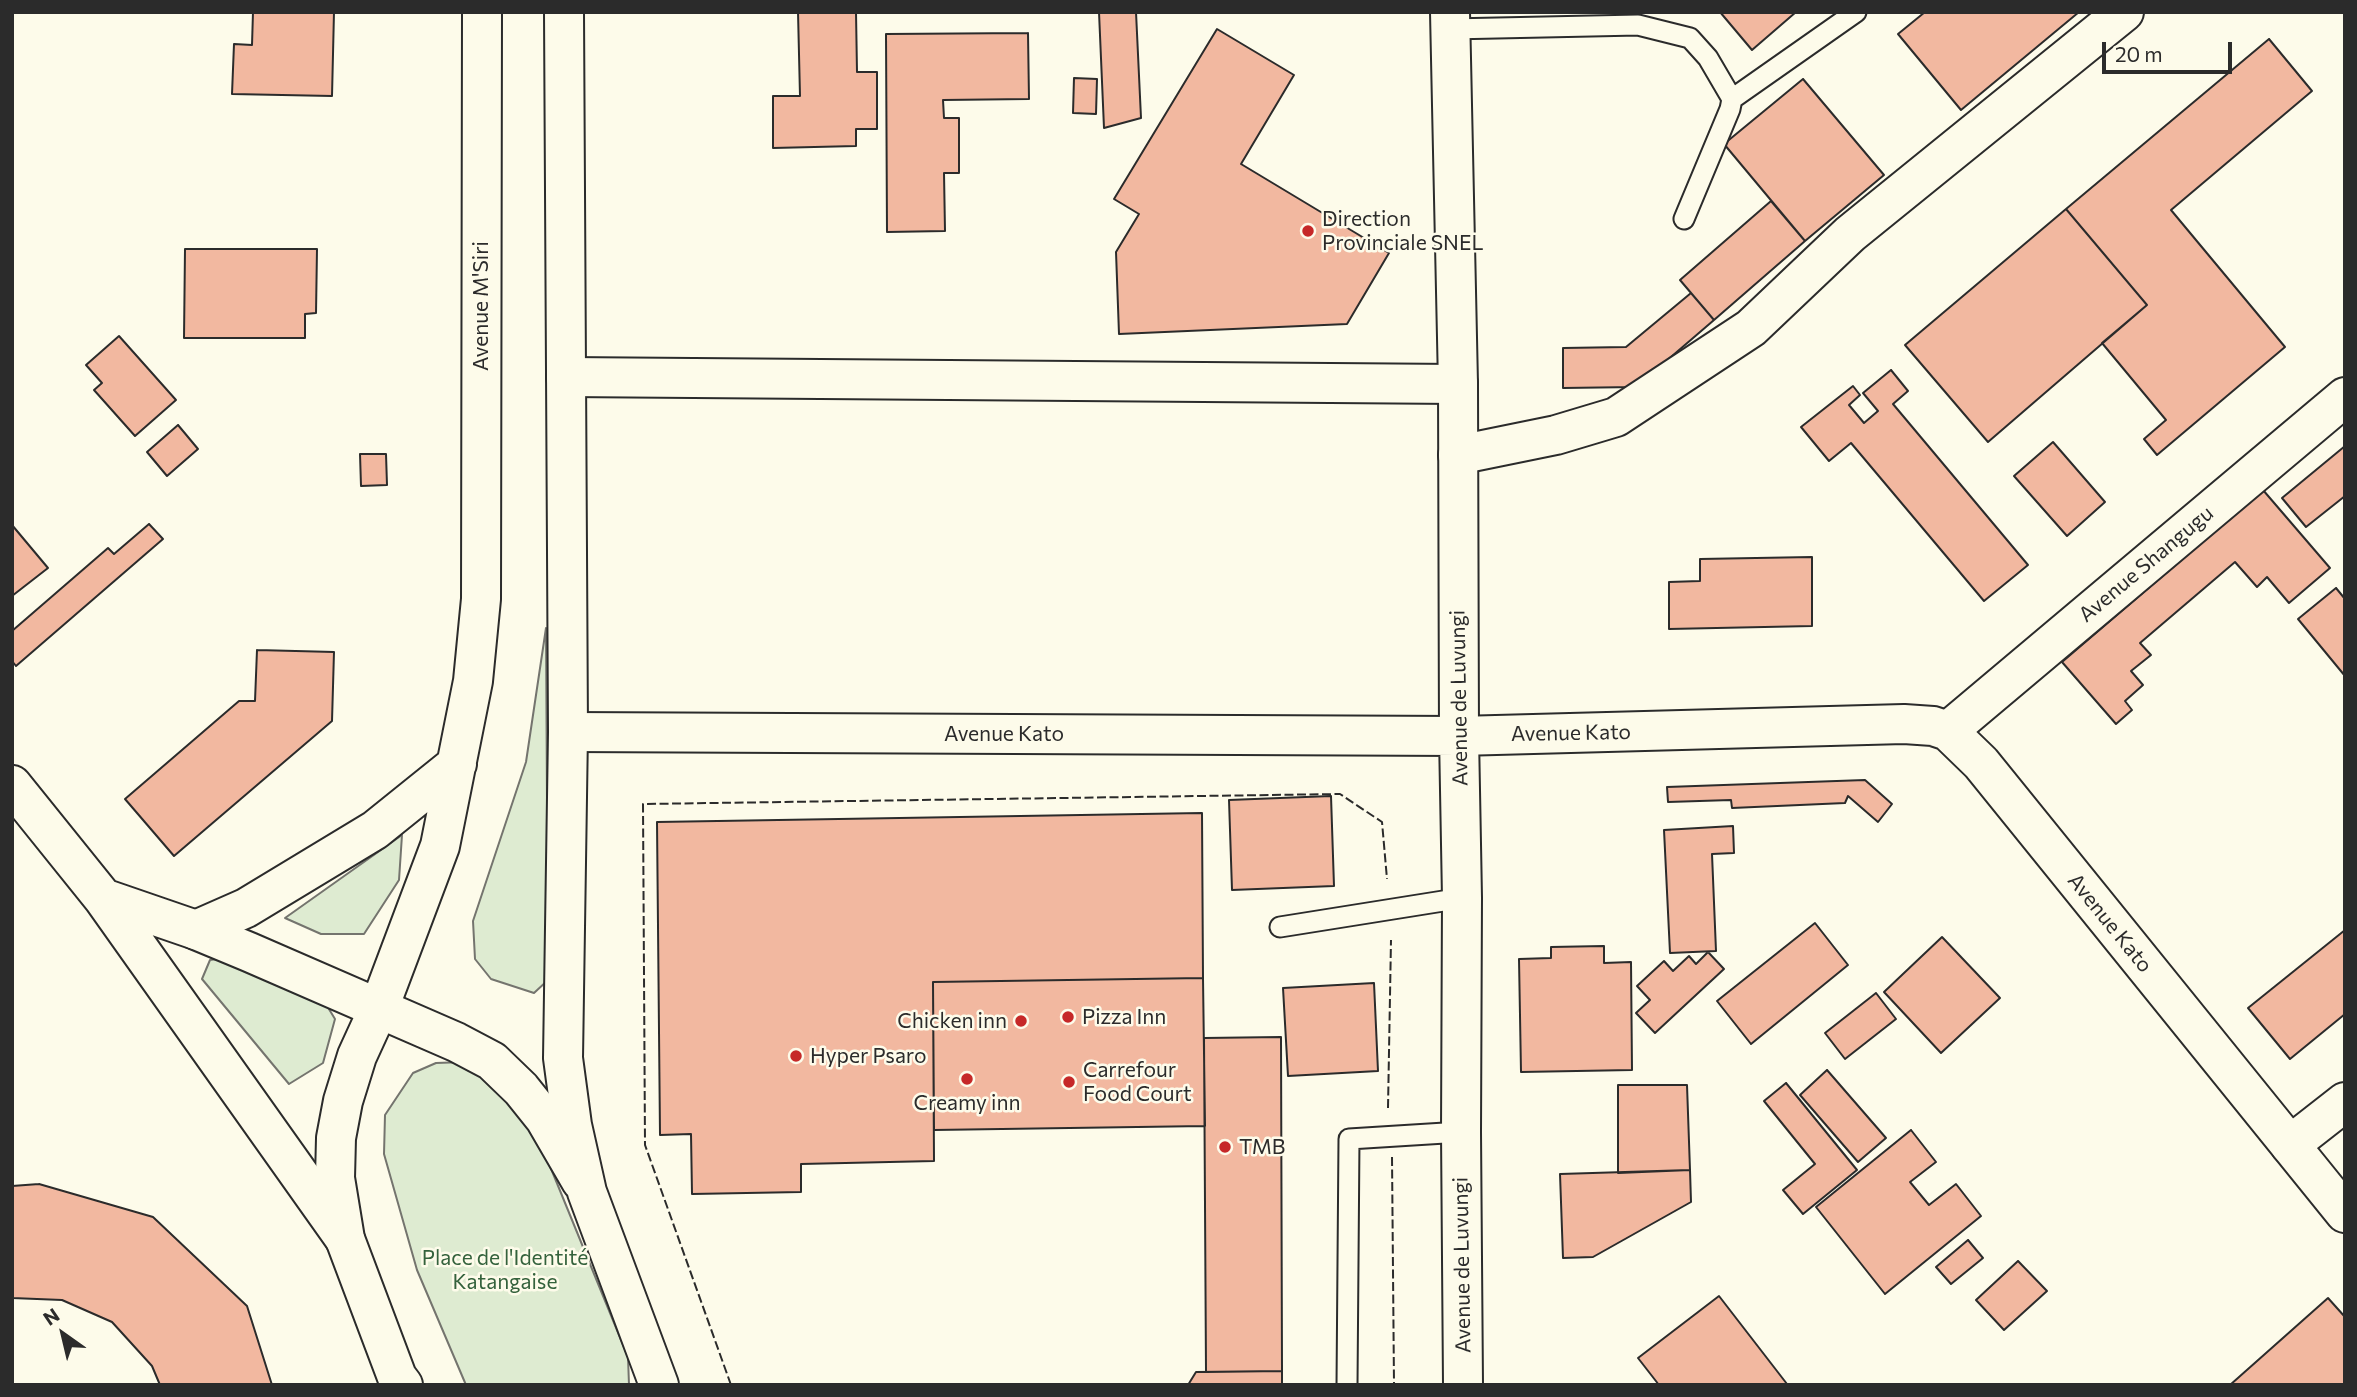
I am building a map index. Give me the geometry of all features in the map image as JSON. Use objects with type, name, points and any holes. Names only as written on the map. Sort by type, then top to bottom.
[{"type":"main road","name":"Avenue M'Siri","points":[[457,764],[473,681],[481,599],[482,12]]},
{"type":"main road","points":[[564,12],[568,733],[564,1058],[572,1125],[587,1192],[659,1385]]},
{"type":"main road","points":[[1458,455],[1556,435],[1616,417],[1751,328],[1850,234],[2123,12]]},
{"type":"main road","name":"Avenue de Luvungi","points":[[1450,21],[1458,384],[1464,1385]]},
{"type":"main road","points":[[566,376],[1458,384]]},
{"type":"main road","name":"Avenue Shangugu","points":[[1948,731],[2345,397]]},
{"type":"main road","name":"Avenue Kato","points":[[568,733],[1459,736],[1904,724],[1933,726],[1948,731],[1981,763],[2345,1213]]},
{"type":"main road","points":[[195,930],[246,908],[363,838],[457,764]]},
{"type":"main road","points":[[400,1382],[345,1239],[335,1178],[337,1138],[343,1101],[357,1056],[379,1008],[440,846],[457,764]]},
{"type":"main road","points":[[12,785],[103,898],[345,1239]]},
{"type":"main road","points":[[103,898],[195,930],[379,1008],[492,1061],[521,1089],[545,1119],[587,1192]]},
{"type":"main road","points":[[2290,1145],[2345,1102]]},
{"type":"lane","points":[[1684,219],[1732,99],[1856,12]]},
{"type":"lane","points":[[1450,21],[1638,25],[1654,28],[1690,38],[1707,58],[1732,99]]},
{"type":"lane","points":[[1280,927],[1462,898]]},
{"type":"lane","points":[[1347,1385],[1349,1139],[1461,1132]]},
{"type":"green space","points":[[546,628],[548,980],[534,993],[491,979],[475,959],[473,921],[526,762]]},
{"type":"green space","points":[[402,835],[399,880],[364,934],[321,934],[285,918]]},
{"type":"green space","points":[[224,958],[321,996],[335,1019],[323,1063],[289,1084],[202,979],[210,960]]},
{"type":"green space","name":"Place de l'Identité Katangaise","points":[[465,1062],[525,1105],[628,1357],[629,1385],[466,1385],[417,1270],[384,1154],[385,1115],[413,1073],[436,1063]]},
{"type":"building","points":[[253,12],[334,12],[332,96],[232,94],[234,44],[252,45]]},
{"type":"building","points":[[798,12],[856,12],[857,72],[877,72],[877,129],[856,129],[856,146],[773,148],[773,96],[800,96]]},
{"type":"building","points":[[1099,12],[1136,12],[1141,118],[1104,128]]},
{"type":"building","points":[[1720,12],[1796,12],[1752,50]]},
{"type":"building","points":[[1925,12],[2079,12],[1961,110],[1898,34]]},
{"type":"building","points":[[1217,29],[1294,75],[1241,164],[1389,253],[1347,324],[1119,334],[1116,252],[1139,214],[1114,199]]},
{"type":"building","points":[[1028,33],[1029,99],[943,100],[944,118],[959,118],[959,173],[944,173],[945,231],[887,232],[886,34]]},
{"type":"building","points":[[2269,39],[2312,91],[2171,210],[2285,347],[2157,455],[2144,439],[2166,420],[2102,343],[2147,305],[2066,209]]},
{"type":"building","points":[[1074,78],[1097,79],[1096,114],[1073,113]]},
{"type":"building","points":[[1803,79],[1884,175],[1805,241],[1724,144]]},
{"type":"building","points":[[1771,201],[1805,241],[1714,320],[1680,280]]},
{"type":"building","points":[[2066,209],[2147,305],[1988,442],[1905,345]]},
{"type":"building","points":[[185,249],[317,249],[316,313],[305,314],[305,338],[184,338]]},
{"type":"building","points":[[1691,293],[1714,320],[1636,387],[1563,388],[1563,348],[1626,347]]},
{"type":"building","points":[[119,336],[176,400],[135,436],[94,390],[102,383],[86,365]]},
{"type":"building","points":[[1891,370],[1908,391],[1893,404],[2028,565],[1984,601],[1851,443],[1829,461],[1801,427],[1853,386],[1860,395],[1849,405],[1864,423],[1878,411],[1863,393]]},
{"type":"building","points":[[178,425],[198,449],[167,476],[147,452]]},
{"type":"building","points":[[2053,442],[2105,502],[2067,536],[2014,476]]},
{"type":"building","points":[[2345,446],[2345,496],[2306,527],[2282,498]]},
{"type":"building","points":[[360,454],[386,454],[387,485],[361,486]]},
{"type":"building","points":[[2263,490],[2330,568],[2289,603],[2267,577],[2257,587],[2235,562],[2140,643],[2151,655],[2131,671],[2143,685],[2125,701],[2132,710],[2116,724],[2062,662]]},
{"type":"building","points":[[149,524],[163,539],[16,666],[12,661],[12,631],[108,548],[114,554]]},
{"type":"building","points":[[12,525],[48,568],[12,596]]},
{"type":"building","points":[[1812,557],[1812,626],[1669,629],[1669,582],[1700,581],[1700,559]]},
{"type":"building","points":[[2336,588],[2345,599],[2345,676],[2298,619]]},
{"type":"building","points":[[257,650],[334,652],[332,721],[174,856],[125,799],[239,701],[255,701]]},
{"type":"building","points":[[1865,780],[1892,804],[1878,822],[1848,796],[1845,803],[1732,808],[1731,800],[1668,802],[1667,787]]},
{"type":"building","points":[[1331,796],[1334,886],[1232,890],[1229,800]]},
{"type":"building","name":"Hyper Psaro","points":[[1202,813],[1203,978],[933,982],[934,1161],[801,1164],[801,1192],[692,1194],[691,1134],[660,1135],[657,822]]},
{"type":"building","points":[[1733,826],[1734,853],[1712,854],[1716,951],[1670,953],[1664,830]]},
{"type":"building","points":[[1815,923],[1848,965],[1751,1044],[1717,1001]]},
{"type":"building","points":[[2345,930],[2345,1014],[2290,1059],[2248,1008]]},
{"type":"building","points":[[1942,937],[2000,998],[1941,1053],[1884,992]]},
{"type":"building","points":[[1604,946],[1604,963],[1631,962],[1632,1070],[1521,1072],[1519,959],[1551,958],[1551,947]]},
{"type":"building","points":[[1708,952],[1724,969],[1655,1033],[1636,1013],[1650,1000],[1637,986],[1664,961],[1673,971],[1689,956],[1696,964]]},
{"type":"building","name":"Carrefour Food Court","points":[[1203,978],[1205,1126],[934,1130],[933,982]]},
{"type":"building","points":[[1374,983],[1378,1071],[1288,1076],[1283,988]]},
{"type":"building","points":[[1876,993],[1896,1019],[1845,1059],[1825,1033]]},
{"type":"building","points":[[1281,1037],[1282,1371],[1206,1372],[1204,1038]]},
{"type":"building","points":[[1827,1070],[1886,1138],[1858,1162],[1800,1095]]},
{"type":"building","points":[[1786,1083],[1857,1170],[1803,1214],[1783,1190],[1815,1164],[1764,1101]]},
{"type":"building","points":[[1618,1085],[1687,1085],[1690,1170],[1618,1173]]},
{"type":"building","points":[[1911,1130],[1936,1162],[1910,1182],[1929,1205],[1956,1184],[1981,1216],[1885,1294],[1816,1207]]},
{"type":"building","points":[[1690,1170],[1691,1202],[1593,1257],[1563,1258],[1560,1174]]},
{"type":"building","points":[[39,1184],[153,1217],[247,1306],[272,1385],[160,1385],[152,1366],[112,1322],[62,1300],[12,1298],[12,1186]]},
{"type":"building","points":[[1968,1240],[1983,1258],[1951,1284],[1936,1267]]},
{"type":"building","points":[[2018,1261],[2047,1291],[2004,1330],[1976,1300]]},
{"type":"building","points":[[1719,1296],[1786,1385],[1659,1385],[1638,1358]]},
{"type":"building","points":[[2328,1298],[2345,1317],[2345,1385],[2230,1385]]},
{"type":"building","points":[[1282,1371],[1282,1385],[1188,1385],[1196,1372]]},
{"type":"fence","points":[[731,1385],[645,1145],[643,804],[1340,794],[1382,822],[1387,879]]},
{"type":"fence","points":[[1388,1108],[1391,940]]},
{"type":"fence","points":[[1392,1157],[1394,1385]]},
{"type":"place","name":"Direction Provinciale SNEL","points":[[1308,231]]},
{"type":"place","name":"Pizza Inn","points":[[1068,1017]]},
{"type":"place","name":"Chicken inn","points":[[1021,1021]]},
{"type":"place","name":"Hyper Psaro","points":[[796,1056]]},
{"type":"place","name":"Creamy inn","points":[[967,1079]]},
{"type":"place","name":"Carrefour Food Court","points":[[1069,1082]]},
{"type":"place","name":"TMB","points":[[1225,1147]]}]
